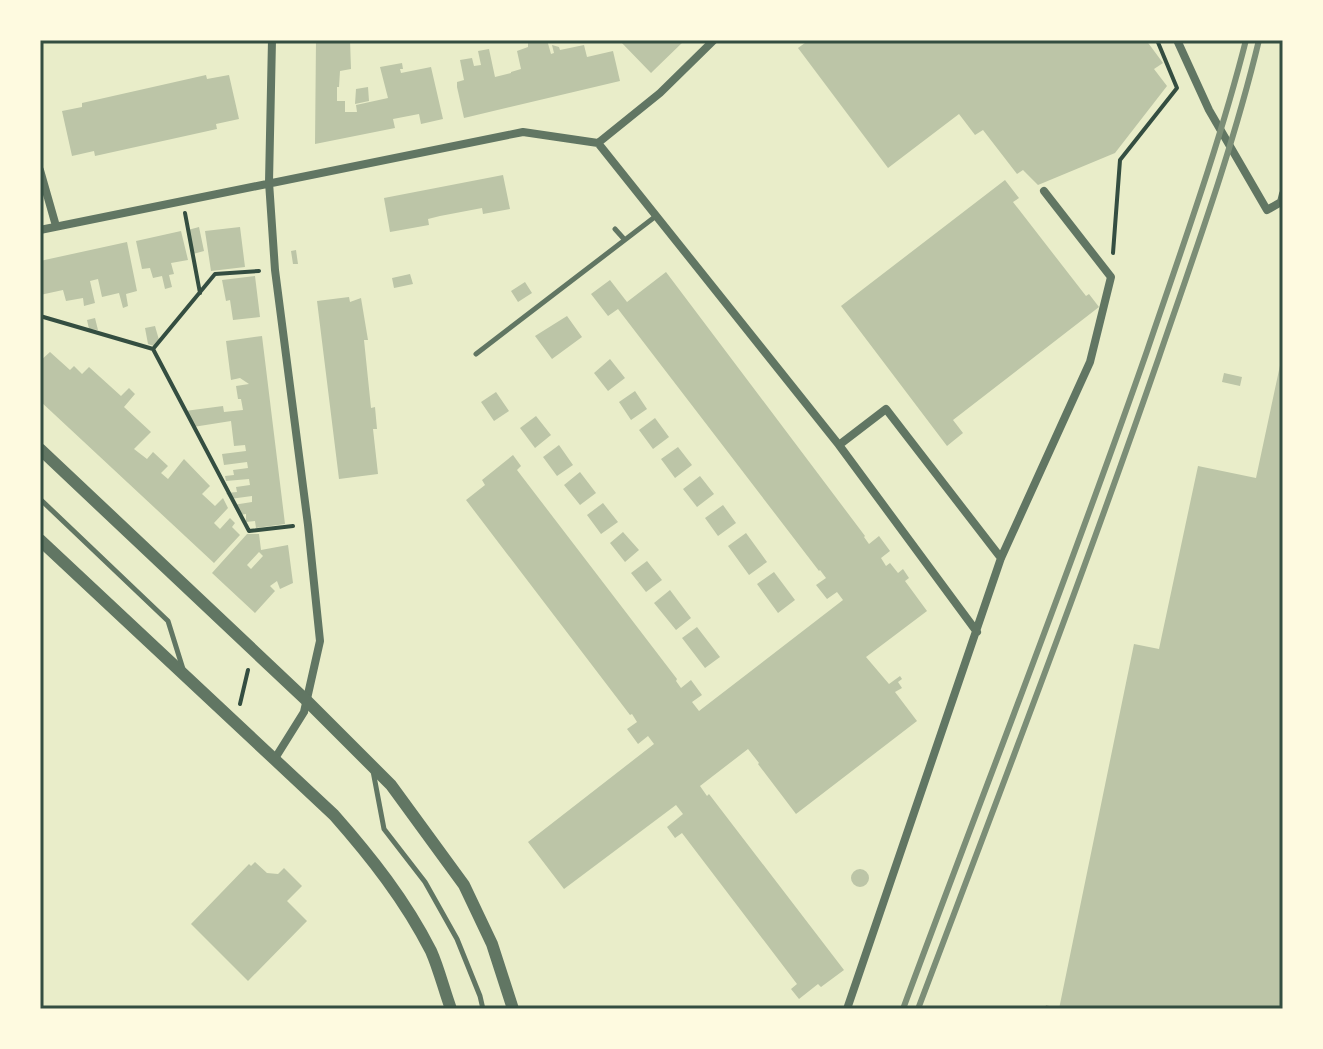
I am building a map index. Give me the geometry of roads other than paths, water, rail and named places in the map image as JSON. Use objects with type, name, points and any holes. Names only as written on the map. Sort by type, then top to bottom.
[{"type":"street","points":[[272,40],[269,182],[275,270],[320,641],[304,712],[274,760]]},
{"type":"street","points":[[598,143],[660,93],[714,40]]},
{"type":"street","points":[[1177,40],[1209,110],[1267,210],[1281,202],[1283,194]]},
{"type":"street","points":[[40,230],[523,132],[598,143],[839,445],[977,632]]},
{"type":"street","points":[[40,170],[56,226]]},
{"type":"street","points":[[847,1009],[1001,558],[1090,362],[1111,277],[1044,191]]},
{"type":"street","points":[[839,445],[886,409],[1001,558]]},
{"type":"street","points":[[40,449],[306,700],[391,785],[464,885],[492,944],[513,1009]]},
{"type":"street","points":[[40,540],[334,815],[380,868],[401,900],[432,952],[451,1009]]},
{"type":"lane","points":[[476,354],[656,216]]},
{"type":"lane","points":[[615,229],[624,239]]},
{"type":"lane","points":[[40,499],[168,621],[186,679]]},
{"type":"lane","points":[[372,766],[384,829],[425,882],[457,939],[483,1009]]},
{"type":"railway","points":[[903,1009],[1118,434],[1200,197],[1246,40]]},
{"type":"railway","points":[[918,1009],[1130,439],[1213,200],[1259,40]]}]
